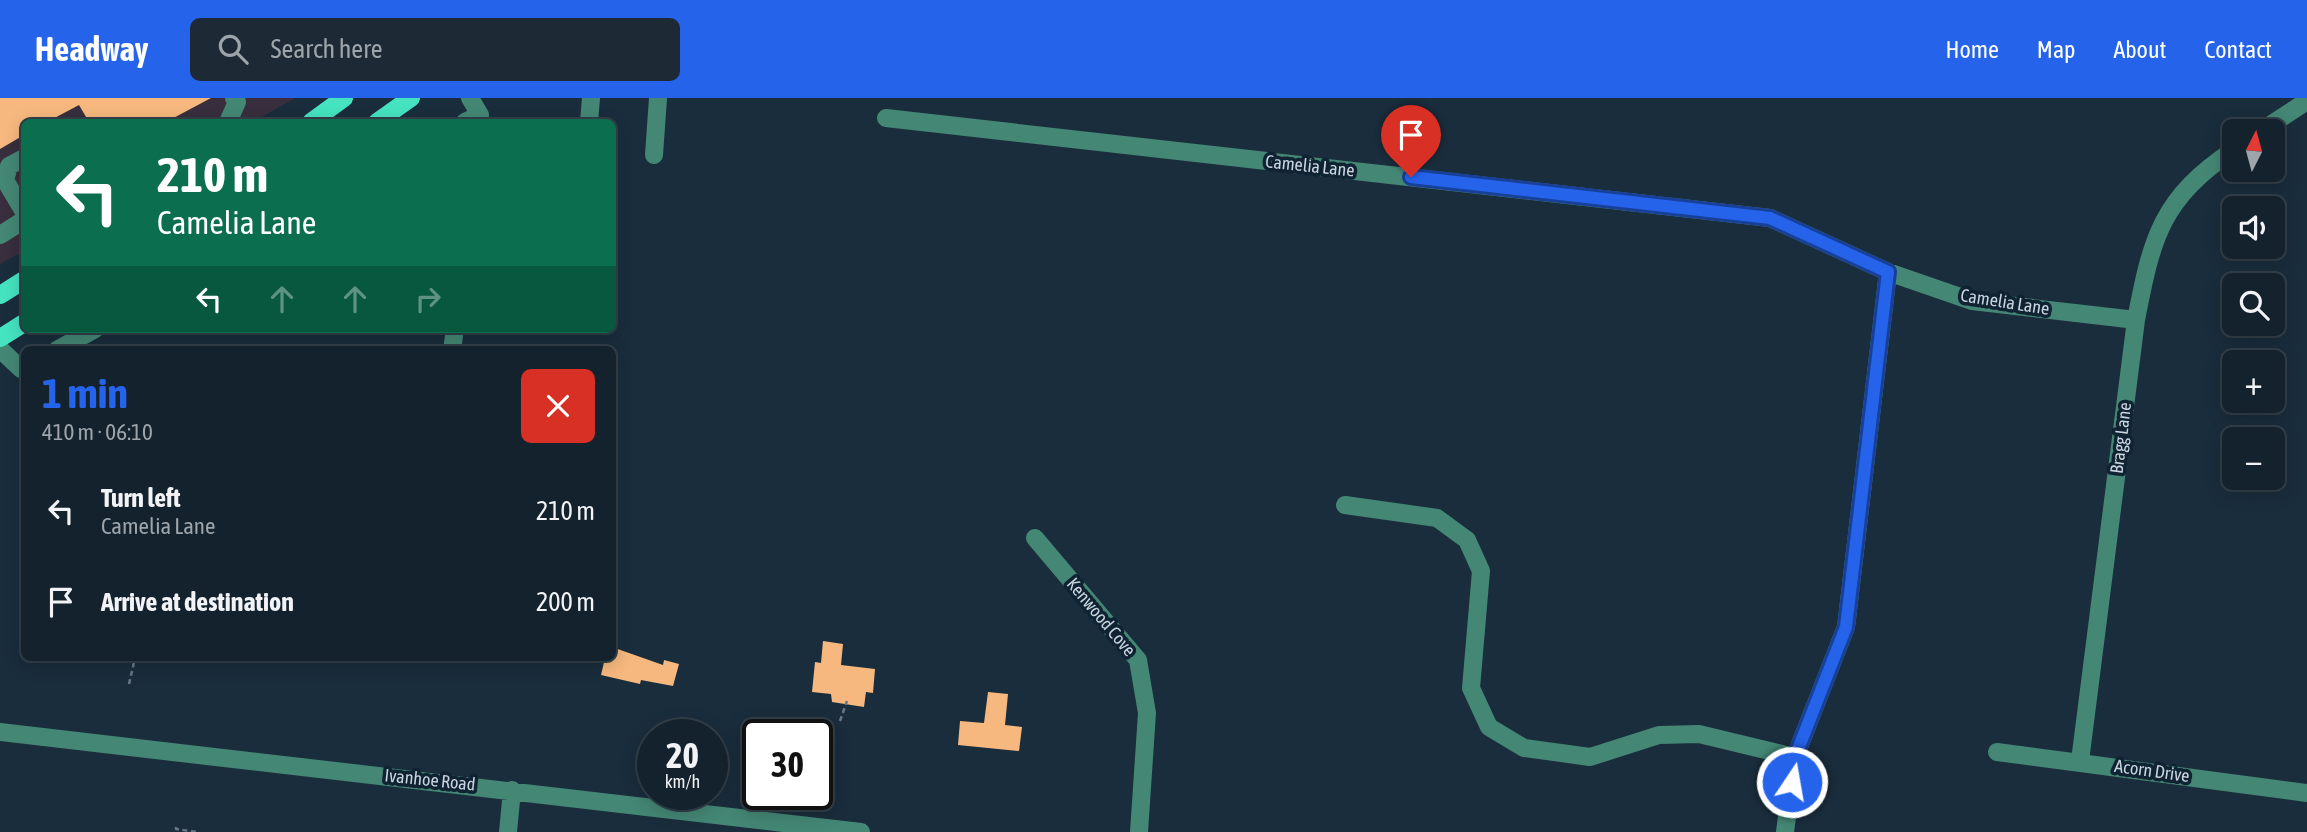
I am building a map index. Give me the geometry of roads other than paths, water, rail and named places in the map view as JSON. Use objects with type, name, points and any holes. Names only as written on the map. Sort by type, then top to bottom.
[{"type":"main road","points":[[314,119],[344,98]]},
{"type":"main road","points":[[381,119],[411,98]]},
{"type":"main road","points":[[0,295],[21,281]]},
{"type":"main road","points":[[0,338],[21,325]]},
{"type":"street","points":[[229,119],[237,102],[234,98]]},
{"type":"street","points":[[470,98],[475,119]]},
{"type":"street","points":[[589,119],[591,98]]},
{"type":"street","points":[[654,155],[658,98]]},
{"type":"street","points":[[2278,119],[2306,100]]},
{"type":"street","name":"Camelia Lane","points":[[886,118],[1770,218],[1888,272],[1972,301],[2136,320]]},
{"type":"street","name":"Bragg Lane","points":[[2080,761],[2136,320],[2150,248],[2172,204],[2222,157]]},
{"type":"street","points":[[21,160],[9,166],[5,180],[21,207]]},
{"type":"street","points":[[0,235],[21,222]]},
{"type":"street","points":[[1785,832],[1795,757],[1846,627],[1888,272]]},
{"type":"street","points":[[64,346],[88,333]]},
{"type":"street","points":[[0,348],[21,367]]},
{"type":"street","points":[[1345,505],[1437,517],[1467,540],[1481,571],[1471,688],[1489,727],[1524,748],[1590,757],[1659,735],[1699,734],[1795,757]]},
{"type":"street","name":"Kenwood Cove","points":[[1035,538],[1138,660],[1147,713],[1139,832]]},
{"type":"street","name":"Ivanhoe Road","points":[[0,732],[861,832]]},
{"type":"street","name":"Acorn Drive","points":[[1997,752],[2307,793]]},
{"type":"street","points":[[508,832],[512,790]]}]
